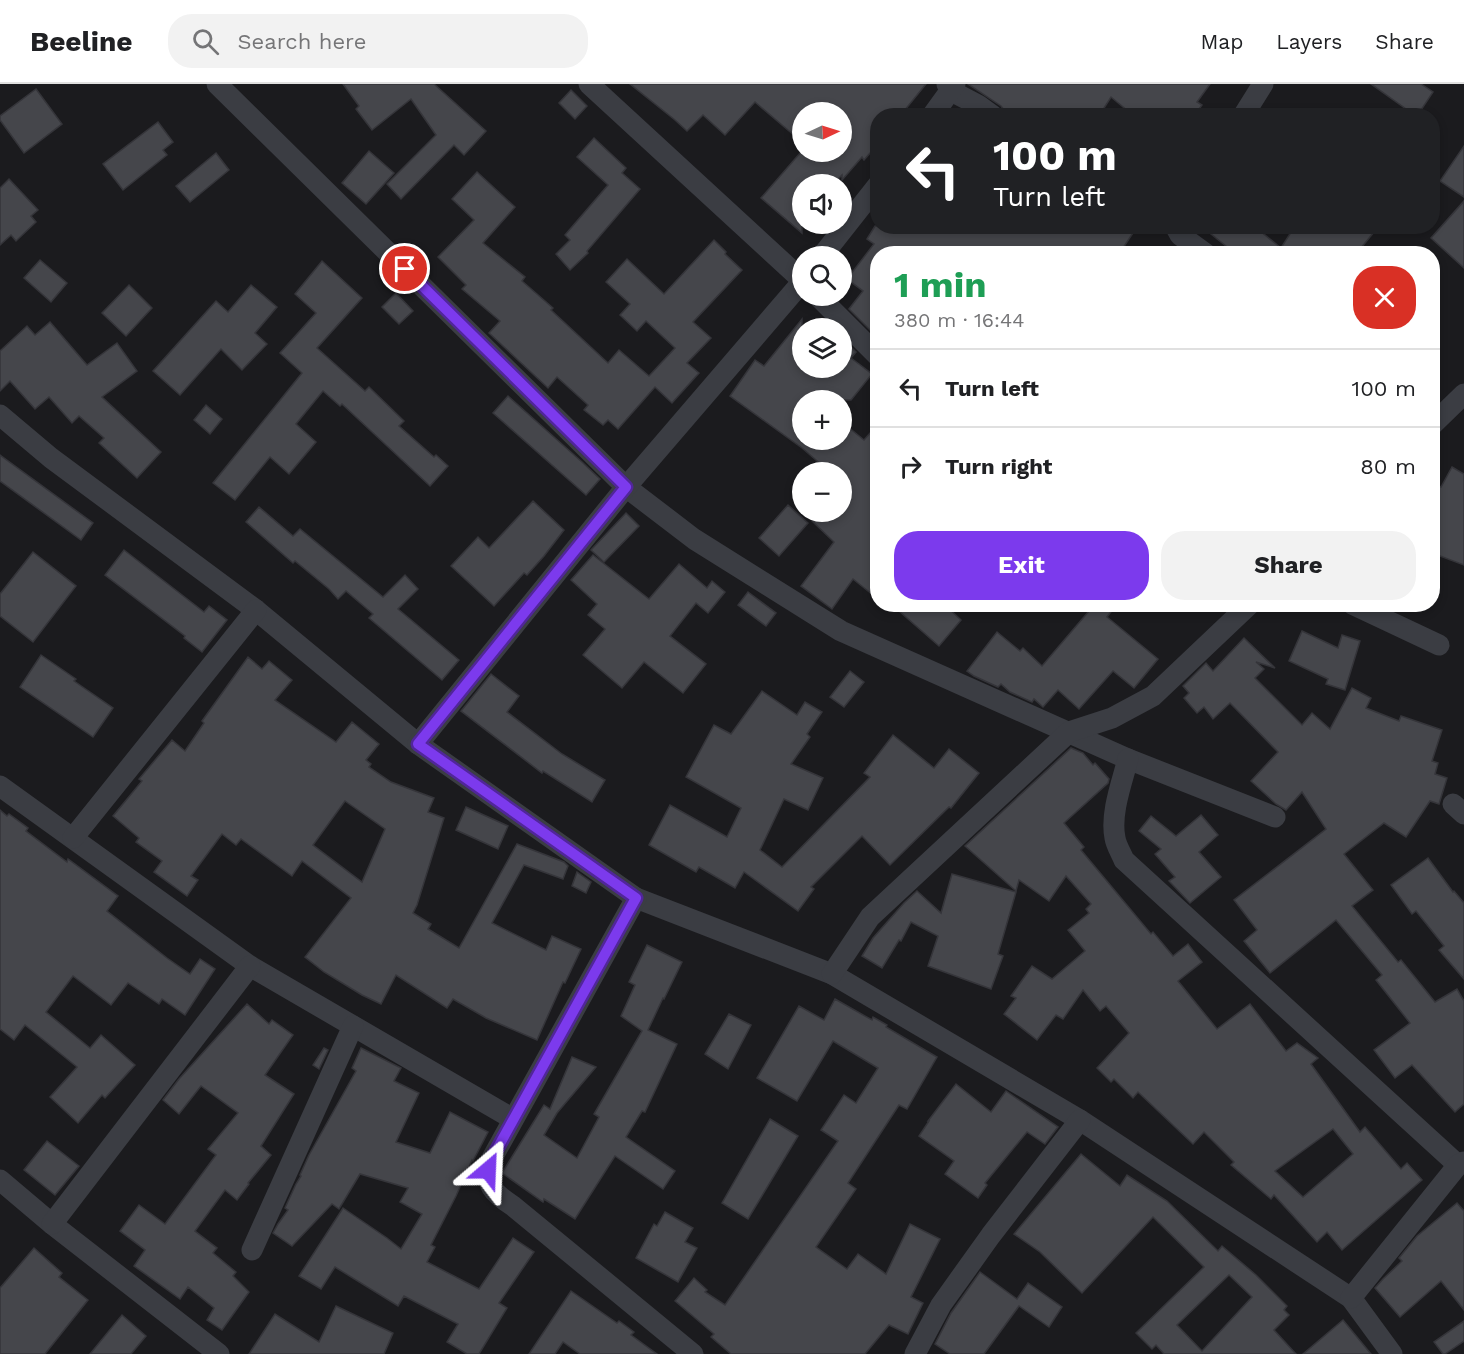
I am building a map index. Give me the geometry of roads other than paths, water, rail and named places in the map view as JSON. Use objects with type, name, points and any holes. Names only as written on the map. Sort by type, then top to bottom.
[{"type":"street","points":[[217,84],[626,487],[694,539],[841,631],[1128,759],[1275,817]]},
{"type":"street","points":[[589,84],[792,272]]},
{"type":"street","points":[[1248,108],[1263,84]]},
{"type":"street","points":[[937,108],[951,86],[982,108]]},
{"type":"street","points":[[830,246],[870,196]]},
{"type":"street","points":[[1179,234],[1195,246]]},
{"type":"street","points":[[418,744],[626,487],[792,293]]},
{"type":"street","points":[[828,306],[870,348]]},
{"type":"street","points":[[1440,417],[1464,394]]},
{"type":"street","points":[[0,415],[51,458],[256,610],[418,744],[636,898],[832,974],[1080,1120],[1351,1298],[1392,1354]]},
{"type":"street","points":[[73,838],[256,610]]},
{"type":"street","points":[[832,974],[870,917],[1070,732],[1112,718],[1153,696],[1242,612]]},
{"type":"street","points":[[1369,612],[1439,645]]},
{"type":"street","points":[[1128,759],[1114,824],[1115,839],[1124,860],[1461,1164],[1351,1298]]},
{"type":"street","points":[[0,786],[250,966],[513,1119]]},
{"type":"street","points":[[636,898],[491,1160],[488,1179],[492,1189],[499,1197],[513,1206],[693,1354]]},
{"type":"street","points":[[52,1224],[250,966]]},
{"type":"street","points":[[252,1250],[353,1026]]},
{"type":"street","points":[[915,1354],[940,1305],[991,1234],[1080,1120]]},
{"type":"street","points":[[0,1180],[52,1224],[219,1354]]}]
